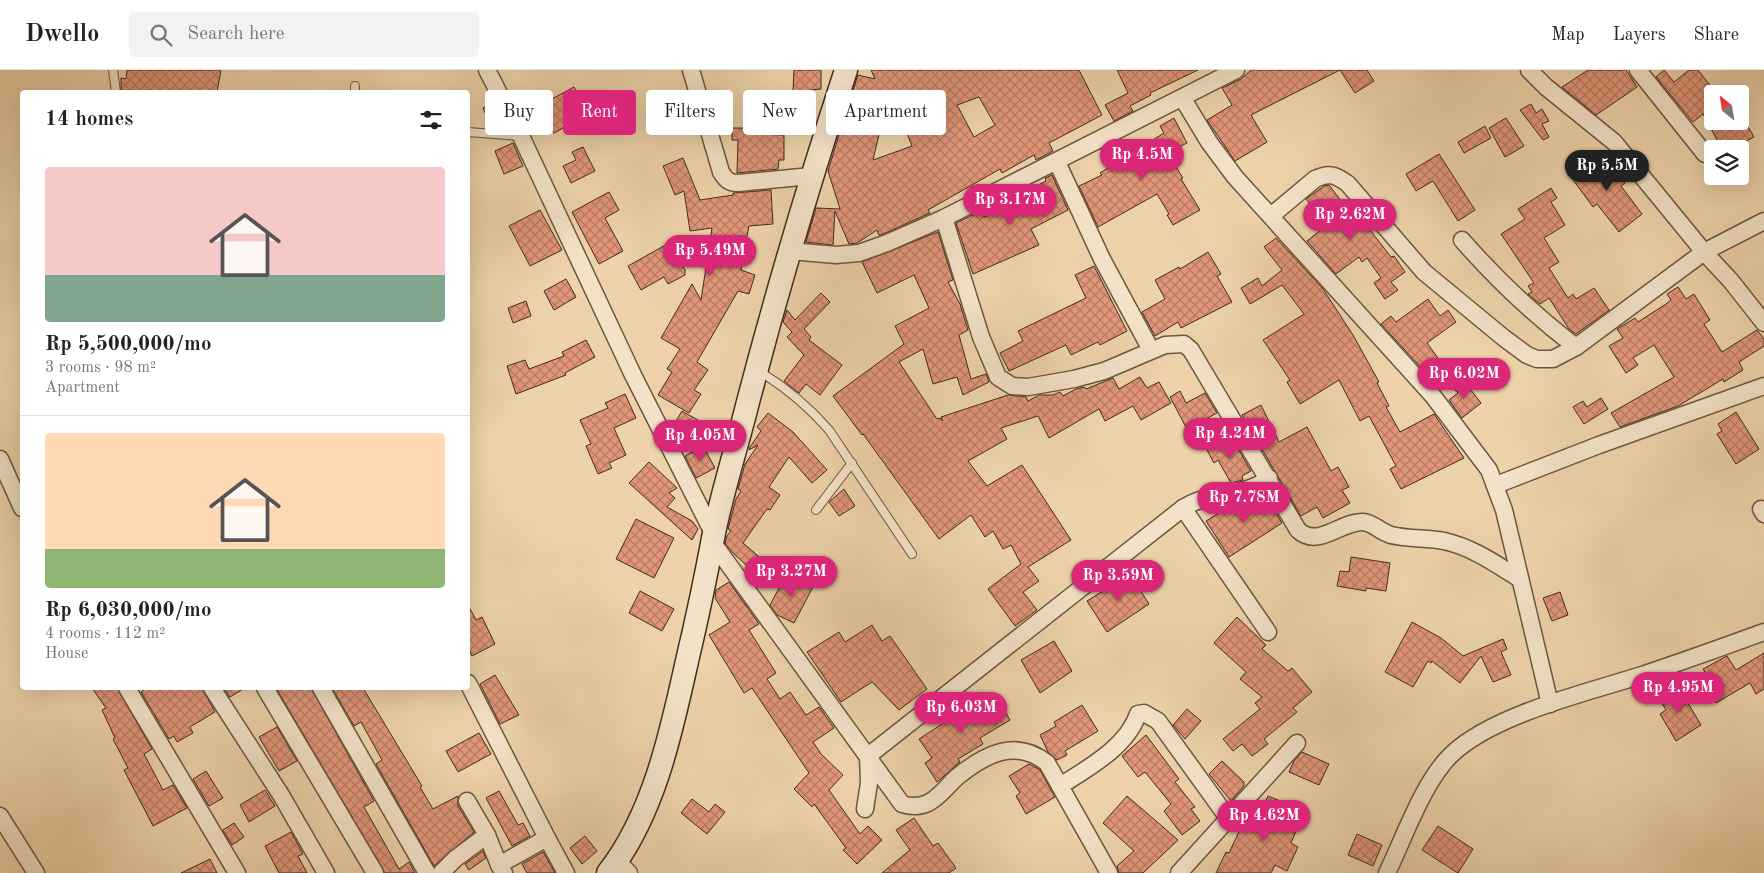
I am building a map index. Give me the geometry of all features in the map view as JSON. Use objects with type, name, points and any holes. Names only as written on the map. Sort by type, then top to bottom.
[{"type":"street","points":[[487,70],[714,539],[902,804],[912,807],[929,802],[973,765],[989,756],[1006,751],[1021,750],[1036,754],[1047,763],[1109,873]]},
{"type":"street","points":[[690,70],[721,172],[725,179],[729,182],[738,183],[811,176]]},
{"type":"street","points":[[618,869],[647,802],[665,749],[714,539],[757,370],[811,176],[846,70]]},
{"type":"street","points":[[790,251],[836,255],[858,253],[887,243],[944,218],[1182,98],[1210,77],[1236,70]]},
{"type":"street","points":[[1529,70],[1546,87],[1614,142],[1704,252],[1731,281],[1764,324]]},
{"type":"street","points":[[1638,70],[1704,153]]},
{"type":"street","points":[[1182,98],[1235,177],[1434,396],[1476,450],[1496,485],[1550,704]]},
{"type":"street","points":[[1057,162],[1102,259],[1151,350]]},
{"type":"street","points":[[1272,216],[1315,179],[1323,175],[1337,176],[1348,184],[1424,272],[1457,301],[1527,355],[1546,360],[1563,355],[1576,347],[1704,252],[1764,220]]},
{"type":"street","points":[[944,218],[981,337],[995,371],[1002,380],[1012,386],[1028,387],[1074,380],[1104,371],[1151,350],[1178,343],[1184,344],[1191,350],[1269,478],[1298,530],[1304,535],[1311,537],[1320,536],[1349,523],[1365,522],[1374,525],[1389,535],[1444,541],[1471,550],[1520,579]]},
{"type":"street","points":[[1462,240],[1496,278],[1545,323],[1576,347]]},
{"type":"street","points":[[1496,485],[1599,444],[1764,386]]},
{"type":"street","points":[[0,459],[20,504]]},
{"type":"street","points":[[868,756],[1183,508],[1205,497],[1252,489],[1269,478]]},
{"type":"street","points":[[1183,508],[1268,632]]},
{"type":"street","points":[[1387,873],[1429,786],[1452,753],[1474,737],[1550,704],[1648,673],[1764,632]]},
{"type":"street","points":[[470,687],[566,873]]},
{"type":"street","points":[[128,690],[237,873]]},
{"type":"street","points":[[213,690],[281,795],[326,873]]},
{"type":"street","points":[[266,690],[375,873]]},
{"type":"street","points":[[322,690],[427,873]]},
{"type":"street","points":[[1060,786],[1113,748],[1130,732],[1138,714],[1144,713],[1158,721],[1228,818]]},
{"type":"street","points":[[1179,873],[1297,743]]},
{"type":"street","points":[[865,809],[870,783],[868,756]]},
{"type":"street","points":[[467,801],[487,835],[502,869],[547,838]]},
{"type":"street","points":[[0,816],[36,873]]},
{"type":"street","points":[[441,873],[487,835]]},
{"type":"lane","points":[[113,70],[116,90]]},
{"type":"lane","points":[[470,132],[520,136]]},
{"type":"lane","points":[[757,370],[776,381],[815,414],[852,463],[912,554]]},
{"type":"lane","points":[[816,510],[852,463]]},
{"type":"building","points":[[127,70],[221,70],[217,90],[121,90],[121,78],[126,79]]},
{"type":"building","points":[[794,70],[821,70],[821,89],[793,90]]},
{"type":"building","points":[[871,70],[1079,70],[1102,115],[1049,143],[1053,151],[1036,160],[1034,155],[1002,173],[1000,169],[928,210],[930,213],[883,234],[879,235],[877,230],[857,243],[849,244],[835,211],[833,245],[806,242],[816,208],[840,209],[828,171],[839,135],[879,135],[873,160],[912,146],[908,135],[946,135],[946,90],[853,90],[858,75],[875,79]],"holes":[[[979,97],[995,125],[974,137],[957,105]]]},
{"type":"building","points":[[1117,70],[1198,70],[1150,93],[1151,95],[1130,106],[1133,111],[1114,121],[1105,105],[1128,93]]},
{"type":"building","points":[[1251,70],[1340,70],[1251,115],[1267,142],[1235,161],[1207,120],[1232,105],[1222,88],[1241,79]]},
{"type":"building","points":[[1340,70],[1367,70],[1374,81],[1355,93]]},
{"type":"building","points":[[1588,70],[1626,70],[1637,87],[1596,115],[1562,87]]},
{"type":"building","points":[[1664,70],[1674,82],[1689,70],[1698,70],[1710,85],[1704,85],[1704,116],[1703,114],[1693,122],[1656,77]]},
{"type":"building","points":[[563,93],[563,128],[554,133],[553,131],[553,98]]},
{"type":"building","points":[[1531,104],[1536,113],[1542,109],[1549,121],[1542,124],[1549,137],[1543,140],[1520,110]]},
{"type":"building","points":[[1174,118],[1187,143],[1167,153],[1200,210],[1173,225],[1157,194],[1098,227],[1079,186],[1102,175],[1100,173],[1164,133],[1160,126]]},
{"type":"building","points":[[1506,118],[1524,146],[1505,157],[1489,128]]},
{"type":"building","points":[[1485,126],[1491,138],[1464,153],[1458,142]]},
{"type":"building","points":[[733,128],[743,128],[743,135],[784,135],[784,160],[779,160],[778,169],[737,173],[738,140],[732,140]]},
{"type":"building","points":[[1749,128],[1754,137],[1748,140],[1717,140],[1712,130],[1749,130]]},
{"type":"building","points":[[513,143],[523,166],[504,174],[495,151]]},
{"type":"building","points":[[583,147],[595,171],[571,183],[563,166],[576,160],[572,152]]},
{"type":"building","points":[[1602,153],[1625,183],[1621,186],[1642,214],[1619,232],[1597,204],[1593,207],[1571,177]]},
{"type":"building","points":[[1439,154],[1475,210],[1458,221],[1433,181],[1416,191],[1406,174]]},
{"type":"building","points":[[683,158],[700,200],[733,195],[733,193],[771,190],[773,224],[749,226],[741,270],[755,275],[749,294],[738,291],[697,362],[708,370],[694,390],[701,394],[689,413],[658,395],[672,372],[667,369],[680,349],[661,338],[692,284],[701,300],[712,228],[690,231],[684,191],[675,195],[663,166]]},
{"type":"building","points":[[1052,175],[1068,210],[1031,229],[1039,245],[973,274],[956,223],[981,211],[984,217],[1023,197],[1021,194],[1046,181],[1045,178]]},
{"type":"building","points":[[1329,185],[1355,219],[1359,216],[1391,257],[1394,256],[1405,272],[1391,282],[1398,290],[1385,299],[1374,283],[1381,278],[1367,258],[1362,262],[1359,257],[1336,274],[1307,241],[1327,225],[1306,199],[1324,186]]},
{"type":"building","points":[[1551,188],[1557,198],[1551,202],[1565,225],[1544,238],[1559,262],[1549,268],[1568,298],[1573,294],[1576,299],[1594,288],[1609,310],[1576,334],[1569,329],[1549,298],[1540,304],[1528,294],[1532,292],[1528,286],[1534,283],[1501,234],[1525,219],[1518,209]]},
{"type":"building","points":[[609,192],[619,210],[605,218],[623,251],[599,264],[572,212]]},
{"type":"building","points":[[540,210],[562,250],[530,266],[509,226]]},
{"type":"building","points":[[938,232],[953,280],[948,282],[960,304],[968,330],[959,335],[971,379],[986,374],[989,382],[963,395],[957,377],[933,384],[923,349],[899,362],[937,419],[940,418],[943,421],[941,417],[1008,395],[1026,397],[1028,401],[1039,395],[1053,395],[1060,392],[1063,396],[1076,389],[1084,387],[1086,389],[1113,378],[1119,389],[1140,377],[1147,388],[1159,382],[1171,403],[1141,420],[1133,406],[1105,421],[1099,409],[1049,438],[1038,416],[1001,428],[1007,439],[968,461],[987,486],[1022,465],[1071,540],[1028,567],[1039,581],[1023,592],[1037,610],[1015,626],[988,589],[1021,564],[1011,545],[1003,549],[993,531],[985,537],[971,515],[939,539],[833,396],[904,344],[895,326],[929,308],[914,275],[877,293],[862,262]]},
{"type":"building","points":[[1276,238],[1323,289],[1353,335],[1379,382],[1377,383],[1389,406],[1386,407],[1400,432],[1434,414],[1464,458],[1401,489],[1390,469],[1396,466],[1369,416],[1360,421],[1339,380],[1300,404],[1287,382],[1290,380],[1263,340],[1304,314],[1282,285],[1250,304],[1241,288],[1258,278],[1262,286],[1282,270],[1264,247]]},
{"type":"building","points":[[669,243],[685,270],[685,275],[668,284],[664,277],[641,290],[628,266]]},
{"type":"building","points":[[1208,252],[1221,274],[1217,276],[1232,302],[1181,328],[1178,322],[1155,336],[1142,312],[1165,299],[1155,280],[1179,267],[1180,269]]},
{"type":"building","points":[[1094,266],[1127,331],[1100,345],[1098,342],[1071,355],[1066,345],[1009,371],[1000,353],[1023,341],[1018,331],[1086,298],[1075,275]]},
{"type":"building","points":[[566,279],[576,297],[554,310],[544,291]]},
{"type":"building","points":[[1678,287],[1686,299],[1694,294],[1710,320],[1704,324],[1722,352],[1757,330],[1764,339],[1764,346],[1739,362],[1743,370],[1724,382],[1723,379],[1678,406],[1620,427],[1611,413],[1674,377],[1654,345],[1633,358],[1638,365],[1626,373],[1609,346],[1623,338],[1617,329],[1635,318],[1638,322],[1666,304],[1671,300],[1667,294]]},
{"type":"building","points":[[821,293],[830,302],[804,329],[811,337],[809,340],[842,365],[820,395],[806,384],[799,393],[784,381],[804,355],[787,337],[792,332],[783,322],[787,310],[795,320]]},
{"type":"building","points":[[1428,299],[1440,316],[1448,310],[1456,322],[1427,343],[1443,365],[1429,376],[1381,324],[1391,316],[1396,322]]},
{"type":"building","points":[[526,301],[531,316],[513,323],[508,308]]},
{"type":"building","points":[[586,340],[595,357],[565,373],[566,375],[516,394],[507,366],[525,360],[529,369],[564,356],[562,352]]},
{"type":"building","points":[[1464,381],[1481,403],[1462,418],[1449,400],[1458,393],[1454,389]]},
{"type":"building","points":[[1180,391],[1186,403],[1205,393],[1217,413],[1187,429],[1170,397]]},
{"type":"building","points":[[625,394],[636,418],[614,428],[626,455],[609,463],[612,468],[598,474],[586,446],[591,444],[580,420],[608,408],[605,403]]},
{"type":"building","points":[[1601,398],[1608,409],[1584,424],[1573,407],[1583,401],[1587,407]]},
{"type":"building","points":[[1261,405],[1279,442],[1307,427],[1331,471],[1338,467],[1349,487],[1342,490],[1350,503],[1323,518],[1317,507],[1301,516],[1242,415]]},
{"type":"building","points":[[682,411],[710,427],[701,442],[673,426]]},
{"type":"building","points":[[1736,412],[1759,449],[1736,464],[1717,434],[1722,431],[1718,424]]},
{"type":"building","points":[[768,413],[793,432],[827,470],[812,483],[789,457],[769,487],[780,495],[770,510],[767,509],[743,543],[764,561],[754,572],[725,543],[731,531],[728,529],[736,499],[741,491],[738,489],[745,464],[758,445],[749,450],[761,431],[757,427]]},
{"type":"building","points":[[1231,437],[1251,471],[1242,476],[1243,480],[1231,483],[1218,460],[1214,463],[1207,450]]},
{"type":"building","points":[[703,446],[715,468],[696,478],[685,456]]},
{"type":"building","points":[[649,462],[677,488],[669,493],[675,498],[667,507],[692,521],[698,529],[692,540],[629,483]]},
{"type":"building","points":[[844,489],[855,506],[839,516],[829,502]]},
{"type":"building","points":[[1265,495],[1282,523],[1229,557],[1206,521],[1237,502],[1253,498],[1255,501]]},
{"type":"building","points":[[636,519],[674,538],[654,578],[616,559]]},
{"type":"building","points":[[1351,557],[1390,563],[1386,591],[1366,588],[1366,591],[1337,586],[1340,571],[1349,572]]},
{"type":"building","points":[[1128,571],[1149,604],[1107,632],[1087,601],[1116,583],[1114,580]]},
{"type":"building","points":[[787,573],[813,587],[794,623],[777,615],[770,605]]},
{"type":"building","points":[[729,582],[759,624],[749,630],[776,673],[767,679],[780,699],[790,692],[806,715],[819,707],[834,728],[813,742],[821,754],[843,775],[829,790],[860,834],[868,826],[882,840],[857,864],[843,850],[846,848],[814,804],[812,807],[794,789],[809,773],[752,688],[744,693],[709,635],[730,622],[715,598],[716,590]]},
{"type":"building","points":[[640,591],[674,609],[662,631],[629,613]]},
{"type":"building","points":[[1560,592],[1568,615],[1552,621],[1543,598]]},
{"type":"building","points":[[470,609],[476,620],[482,617],[495,644],[472,656],[470,652]]},
{"type":"building","points":[[1237,617],[1266,645],[1262,649],[1288,671],[1292,668],[1312,692],[1293,708],[1297,712],[1264,739],[1268,744],[1252,756],[1242,744],[1233,751],[1223,739],[1260,709],[1255,703],[1262,697],[1240,679],[1246,672],[1214,643]]},
{"type":"building","points":[[1412,622],[1441,638],[1463,656],[1503,639],[1507,649],[1501,652],[1511,675],[1493,682],[1481,656],[1460,683],[1432,661],[1431,663],[1428,661],[1413,687],[1385,672]]},
{"type":"building","points":[[872,625],[882,641],[890,636],[927,689],[899,710],[872,682],[841,702],[807,652],[839,632],[845,642]]},
{"type":"building","points":[[1054,641],[1072,671],[1040,693],[1021,660]]},
{"type":"building","points":[[1764,653],[1764,689],[1756,694],[1750,683],[1716,703],[1708,691],[1715,688],[1703,669],[1727,656],[1736,670]]},
{"type":"building","points":[[495,675],[519,715],[500,724],[480,684]]},
{"type":"building","points":[[1677,685],[1701,725],[1676,741],[1660,714],[1666,710],[1658,697]]},
{"type":"building","points":[[93,690],[118,690],[152,749],[144,754],[163,790],[173,785],[187,808],[153,826],[124,770],[128,768],[113,739],[115,738],[102,710],[106,708]]},
{"type":"building","points":[[144,690],[203,690],[215,712],[190,727],[193,733],[177,742],[174,736],[169,739],[141,692]]},
{"type":"building","points":[[225,690],[242,690],[230,697]]},
{"type":"building","points":[[277,690],[312,690],[374,801],[364,807],[399,869],[409,862],[415,873],[385,873]]},
{"type":"building","points":[[333,690],[364,690],[422,786],[420,787],[433,809],[458,796],[458,806],[474,832],[434,866],[376,764],[382,760],[361,722],[354,726]]},
{"type":"building","points":[[994,693],[1010,720],[980,738],[983,744],[958,759],[960,762],[937,782],[925,763],[932,758],[919,739],[942,724],[936,715],[948,708],[951,713],[961,707],[964,712]]},
{"type":"building","points":[[1082,705],[1098,731],[1065,751],[1067,755],[1057,760],[1048,752],[1040,735],[1056,726],[1054,722]]},
{"type":"building","points":[[1187,709],[1201,721],[1185,739],[1173,725]]},
{"type":"building","points":[[277,727],[297,761],[279,771],[259,737]]},
{"type":"building","points":[[479,733],[491,754],[458,772],[446,751]]},
{"type":"building","points":[[1146,735],[1179,779],[1175,782],[1195,807],[1191,809],[1200,821],[1182,835],[1164,811],[1171,804],[1145,772],[1138,777],[1122,756]]},
{"type":"building","points":[[1302,752],[1329,764],[1319,785],[1289,772],[1294,761]]},
{"type":"building","points":[[1222,761],[1244,782],[1244,786],[1231,801],[1209,774]]},
{"type":"building","points":[[1029,764],[1040,770],[1055,797],[1026,814],[1016,796],[1020,793],[1009,776]]},
{"type":"building","points":[[206,771],[223,798],[209,806],[193,779]]},
{"type":"building","points":[[265,790],[275,806],[249,822],[240,805]]},
{"type":"building","points":[[499,791],[518,825],[523,823],[530,836],[512,846],[486,798]]},
{"type":"building","points":[[1127,796],[1178,840],[1143,873],[1119,873],[1117,866],[1134,851],[1103,823]]},
{"type":"building","points":[[1268,796],[1292,806],[1288,814],[1301,819],[1291,843],[1298,847],[1287,871],[1275,865],[1271,873],[1216,873],[1226,852],[1229,853],[1243,823],[1254,828]]},
{"type":"building","points":[[692,799],[709,812],[715,804],[725,812],[707,834],[681,813]]},
{"type":"building","points":[[914,818],[933,846],[938,843],[956,868],[949,873],[882,873],[910,850],[896,830]]},
{"type":"building","points":[[234,823],[244,837],[232,845],[223,830]]},
{"type":"building","points":[[1438,826],[1473,849],[1458,873],[1422,850]]},
{"type":"building","points":[[291,832],[303,854],[298,856],[307,873],[279,873],[265,846]]},
{"type":"building","points":[[1357,834],[1382,845],[1373,866],[1348,855]]},
{"type":"building","points":[[585,836],[597,851],[582,864],[570,848]]},
{"type":"building","points":[[483,851],[486,858],[469,870],[465,864]]},
{"type":"building","points":[[543,852],[555,873],[527,873],[522,864]]},
{"type":"building","points":[[210,859],[217,873],[181,873]]}]
